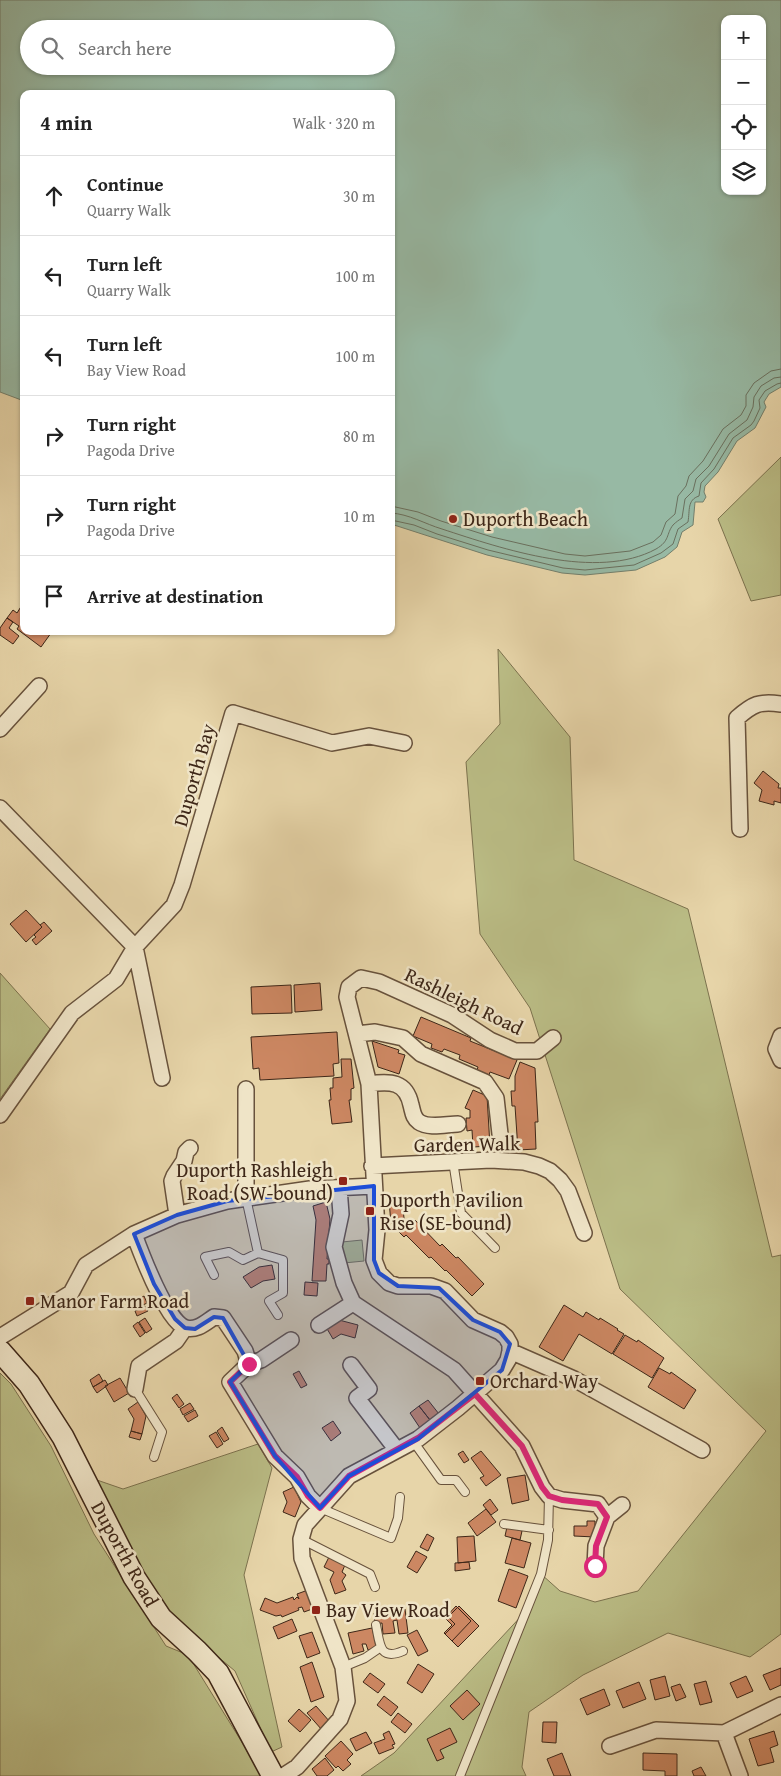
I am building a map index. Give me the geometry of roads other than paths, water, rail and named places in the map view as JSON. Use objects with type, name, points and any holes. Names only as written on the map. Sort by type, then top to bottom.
[{"type":"street","points":[[0,729],[39,686]]},
{"type":"street","points":[[740,829],[737,718],[749,708],[765,702],[781,704]]},
{"type":"street","name":"Duporth Bay","points":[[0,1115],[72,1013],[116,979],[135,947],[174,905],[182,885],[233,712],[332,743],[369,736],[404,743]]},
{"type":"street","points":[[0,808],[135,947],[162,1078]]},
{"type":"street","name":"Rashleigh Road","points":[[510,1351],[510,1344],[506,1337],[500,1332],[473,1320],[445,1291],[431,1286],[398,1286],[389,1283],[379,1273],[374,1260],[377,1230],[369,1084],[347,997],[349,987],[361,978],[379,982],[452,1015],[490,1040],[515,1051],[537,1051],[553,1038]]},
{"type":"street","points":[[357,1034],[375,1032],[403,1038],[421,1054],[485,1082],[496,1098],[500,1134]]},
{"type":"street","points":[[781,1036],[776,1049],[781,1060]]},
{"type":"street","points":[[369,1084],[386,1082],[398,1085],[409,1096],[414,1117],[420,1123],[428,1125],[458,1124]]},
{"type":"street","points":[[246,1089],[246,1198]]},
{"type":"street","points":[[177,1214],[172,1181],[190,1148]]},
{"type":"street","name":"Garden Walk","points":[[372,1166],[491,1160],[524,1162],[539,1166],[550,1171],[568,1191],[584,1233]]},
{"type":"street","points":[[0,1337],[71,1293],[86,1265],[134,1234],[177,1214],[246,1198],[310,1189],[374,1186]]},
{"type":"street","points":[[339,1188],[341,1214],[334,1246],[344,1283],[353,1303],[454,1370],[522,1446],[542,1487],[549,1496],[562,1500],[598,1504],[607,1517]]},
{"type":"street","points":[[134,1234],[154,1284],[175,1319],[185,1328],[195,1329],[214,1317],[223,1318],[245,1351],[249,1364]]},
{"type":"street","points":[[319,1326],[353,1303]]},
{"type":"street","points":[[135,1389],[139,1366],[176,1341],[185,1328]]},
{"type":"street","points":[[291,1340],[261,1360],[249,1364],[230,1382],[275,1456],[297,1477],[308,1496],[320,1508]]},
{"type":"street","points":[[283,1776],[296,1766],[340,1719],[347,1701],[343,1668],[302,1558],[301,1539],[305,1525],[349,1476],[413,1441],[475,1394],[502,1370],[508,1360],[510,1351],[574,1379],[702,1450]]},
{"type":"street","name":"Duporth Road","points":[[0,1352],[29,1384],[63,1437],[134,1576],[161,1618],[198,1651],[218,1673],[273,1776]]},
{"type":"street","points":[[351,1365],[369,1389],[357,1398],[396,1449]]},
{"type":"street","points":[[595,1566],[596,1546],[607,1517],[622,1504]]},
{"type":"street","points":[[610,1746],[656,1730],[724,1733],[781,1705]]},
{"type":"street","points":[[724,1733],[740,1776]]},
{"type":"lane","points":[[453,1161],[461,1213],[495,1248]]},
{"type":"lane","points":[[246,1198],[258,1253]]},
{"type":"lane","points":[[214,1275],[205,1258],[229,1252],[243,1260],[258,1253],[283,1260],[283,1293],[269,1301],[278,1315]]},
{"type":"lane","points":[[135,1389],[162,1432],[154,1457]]},
{"type":"lane","points":[[413,1441],[441,1480],[456,1480],[465,1492]]},
{"type":"lane","points":[[460,1776],[541,1574],[548,1540],[549,1496]]},
{"type":"lane","points":[[320,1508],[391,1538],[398,1518],[400,1497]]},
{"type":"lane","points":[[504,1524],[549,1530]]},
{"type":"lane","points":[[301,1539],[370,1574],[375,1586]]},
{"type":"lane","points":[[376,1625],[381,1647],[388,1655],[393,1656],[403,1652]]},
{"type":"lane","points":[[343,1668],[365,1658],[381,1647]]},
{"type":"water","points":[[0,0],[781,0],[781,387],[769,394],[764,402],[766,407],[755,428],[737,441],[718,472],[705,486],[704,492],[706,497],[703,502],[695,502],[693,525],[682,532],[677,547],[665,557],[636,570],[585,575],[562,573],[487,555],[395,525],[395,90],[20,90],[20,400],[0,392]]},
{"type":"place","name":"Duporth Beach","points":[[453,519]]},
{"type":"place","name":"Duporth Rashleigh Road (SW-bound)","points":[[343,1181]]},
{"type":"place","name":"Duporth Pavilion Rise (SE-bound)","points":[[370,1211]]},
{"type":"place","name":"Manor Farm Road","points":[[30,1301]]},
{"type":"place","name":"Orchard Way","points":[[480,1381]]},
{"type":"place","name":"Bay View Road","points":[[316,1610]]}]
